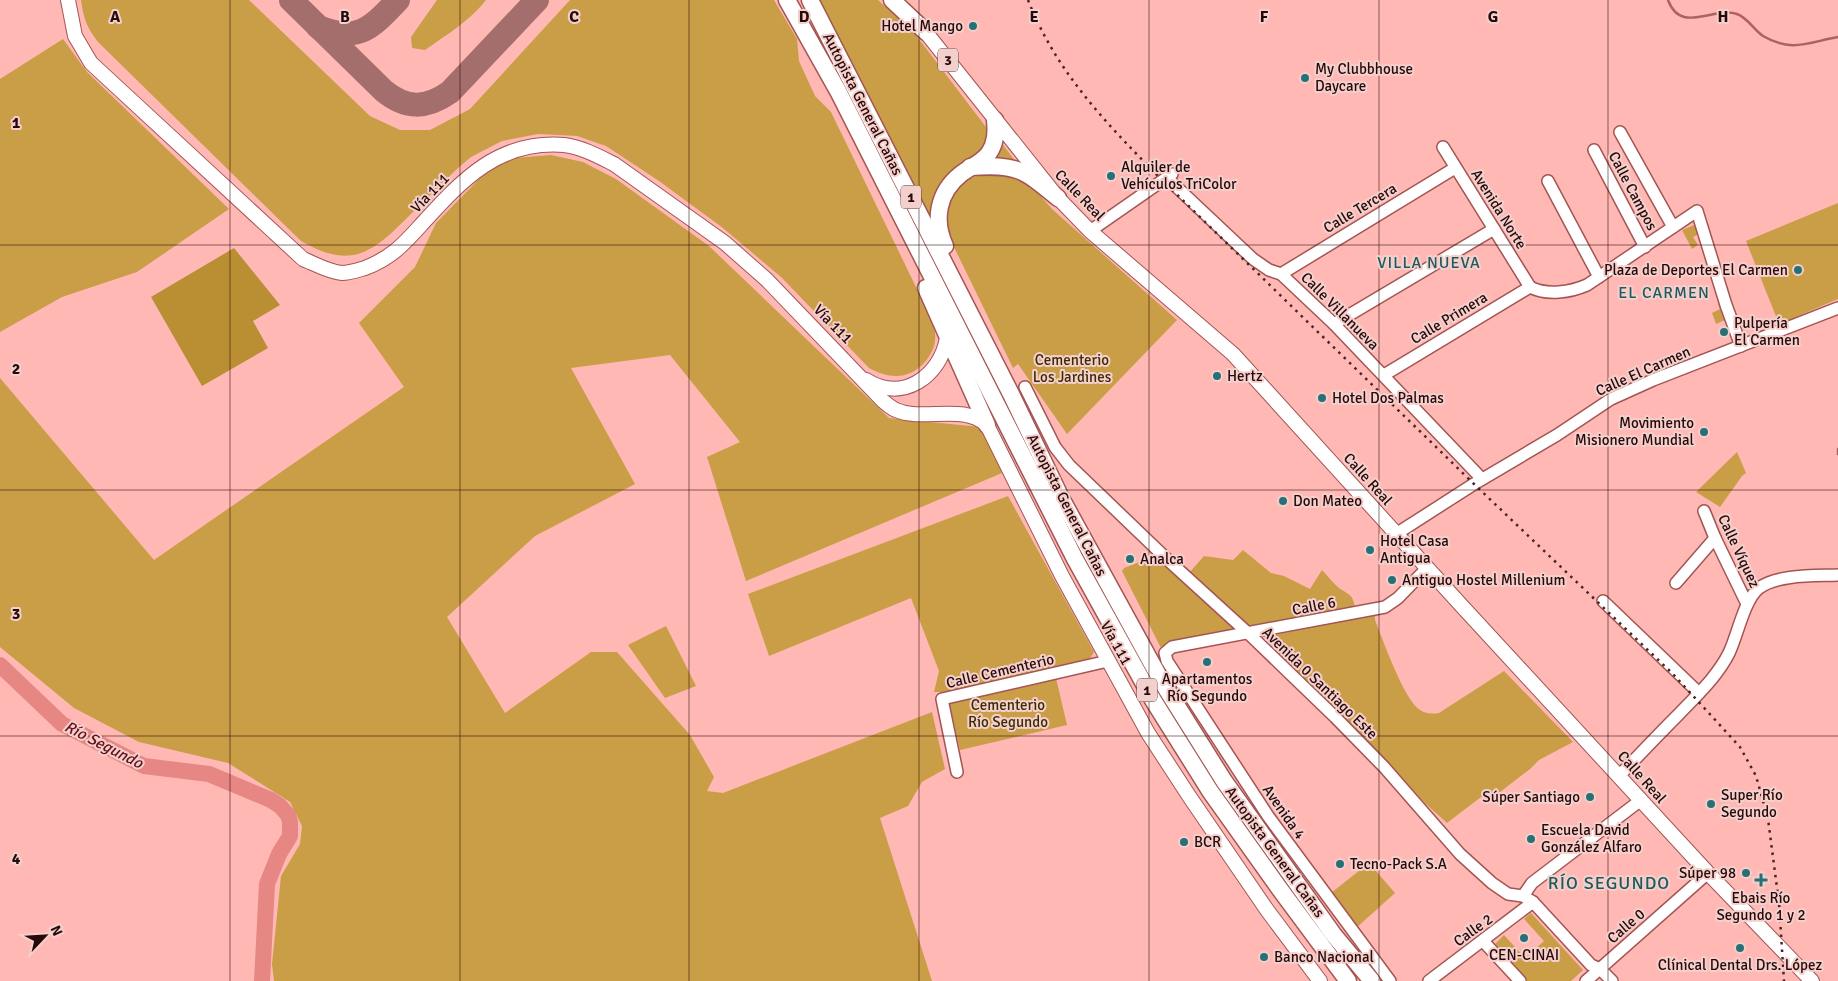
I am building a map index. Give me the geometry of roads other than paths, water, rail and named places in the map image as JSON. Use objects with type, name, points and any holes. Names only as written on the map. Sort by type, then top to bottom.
[{"type":"highway","name":"Autopista General Cañas","points":[[787,0],[838,91],[1075,559],[1152,700],[1210,791],[1348,981]]},
{"type":"highway","name":"Autopista General Cañas","points":[[810,0],[1018,390],[1061,498],[1162,682],[1224,781],[1333,934],[1372,981]]},
{"type":"highway","points":[[892,0],[926,32]]},
{"type":"highway","points":[[995,120],[996,132],[994,143],[980,162],[970,167],[951,183],[938,209],[938,224],[941,239],[1018,390]]},
{"type":"highway","points":[[868,152],[947,338],[987,425]]},
{"type":"highway","points":[[970,167],[1005,166],[1018,169],[1031,176],[1058,198]]},
{"type":"main road","name":"Vía 111","points":[[68,0],[75,36],[91,63],[303,259],[342,273],[376,264],[388,258],[407,242],[443,201],[492,159],[515,150],[565,145],[596,155],[614,164],[725,243],[767,280],[883,401],[898,411],[970,415],[981,419],[987,425],[1062,576],[1108,662],[1162,755],[1267,910],[1320,981]]},
{"type":"main road","name":"Calle Real","points":[[901,0],[1058,198],[1090,231],[1233,354],[1708,873],[1812,981]]},
{"type":"main road","name":"Vía 111","points":[[861,377],[875,384],[890,388],[911,385],[929,375],[936,367],[942,358],[947,338]]},
{"type":"street","points":[[1620,132],[1673,228]]},
{"type":"street","name":"Avenida Norte","points":[[1443,147],[1530,287]]},
{"type":"street","name":"Calle Campos","points":[[1594,150],[1645,247]]},
{"type":"street","name":"Calle Tercera","points":[[1281,274],[1455,168]]},
{"type":"street","name":"Calle Villanueva","points":[[1090,231],[1169,176],[1253,259],[1269,270],[1281,274],[1334,324],[1482,479]]},
{"type":"street","points":[[1548,181],[1599,277]]},
{"type":"street","points":[[1530,287],[1537,290],[1568,291],[1587,285],[1698,211],[1726,305],[1741,346]]},
{"type":"street","points":[[1334,324],[1494,229]]},
{"type":"street","name":"Calle Primera","points":[[1384,375],[1530,287]]},
{"type":"street","name":"Calle El Carmen","points":[[1396,534],[1482,479],[1557,435],[1611,399],[1653,380],[1838,308]]},
{"type":"street","name":"Avenida 0 Santiago Este","points":[[1018,390],[1062,457],[1170,562],[1249,634],[1384,767],[1460,854],[1492,883],[1508,894],[1523,896],[1533,902],[1591,965],[1600,968],[1612,981]]},
{"type":"street","name":"Calle Víquez","points":[[1704,511],[1747,604]]},
{"type":"street","points":[[1676,583],[1715,538]]},
{"type":"street","name":"Calle 6","points":[[1165,653],[1172,647],[1249,634],[1384,607],[1398,598],[1427,568]]},
{"type":"street","points":[[1619,776],[1699,693],[1728,655],[1747,604],[1754,592],[1768,583],[1782,579],[1838,575]]},
{"type":"street","points":[[1603,601],[1699,693]]},
{"type":"street","name":"Avenida 4","points":[[1165,653],[1168,661],[1268,816],[1390,981]]},
{"type":"street","name":"Calle Cementerio","points":[[957,772],[942,699],[1108,662]]},
{"type":"street","points":[[1523,896],[1532,883],[1641,800]]},
{"type":"street","name":"Calle 0","points":[[1586,981],[1708,873]]},
{"type":"street","name":"Calle 2","points":[[1429,981],[1533,902]]},
{"type":"street","points":[[1483,941],[1520,981]]},
{"type":"waterway","points":[[1668,0],[1674,10],[1681,16],[1689,18],[1718,13],[1737,14],[1763,36],[1783,44],[1800,45],[1838,37]]},
{"type":"waterway","points":[[1838,449],[1838,454]]},
{"type":"waterway","name":"Río Segundo","points":[[0,665],[62,724],[144,766],[209,774],[271,800],[288,815],[290,836],[279,854],[267,884],[262,981]]},
{"type":"railway","points":[[1028,0],[1040,27],[1069,75],[1123,140],[1474,484],[1673,674],[1740,747],[1756,776],[1768,819],[1779,903],[1784,981]]},
{"type":"place","name":"Hotel Mango","points":[[973,26]]},
{"type":"place","name":"My Clubbhouse Daycare","points":[[1305,78]]},
{"type":"place","name":"Alquiler de Vehículos TriColor","points":[[1111,176]]},
{"type":"place","name":"Plaza de Deportes El Carmen","points":[[1798,270]]},
{"type":"place","name":"Pulpería El Carmen","points":[[1724,332]]},
{"type":"place","name":"Hertz","points":[[1217,376]]},
{"type":"place","name":"Hotel Dos Palmas","points":[[1322,398]]},
{"type":"place","name":"Movimiento Misionero Mundial","points":[[1704,432]]},
{"type":"place","name":"Don Mateo","points":[[1283,501]]},
{"type":"place","name":"Hotel Casa Antigua","points":[[1370,550]]},
{"type":"place","name":"Analca","points":[[1130,559]]},
{"type":"place","name":"Antiguo Hostel Millenium","points":[[1392,580]]},
{"type":"place","name":"Apartamentos Río Segundo","points":[[1207,662]]},
{"type":"place","name":"Súper Santiago","points":[[1590,797]]},
{"type":"place","name":"Super Río Segundo","points":[[1711,804]]},
{"type":"place","name":"Escuela David González Alfaro","points":[[1531,839]]},
{"type":"place","name":"BCR","points":[[1184,842]]},
{"type":"place","name":"Tecno-Pack S.A","points":[[1340,864]]},
{"type":"place","name":"Súper 98","points":[[1746,873]]},
{"type":"place","name":"Ebais Río Segundo 1 y 2","points":[[1761,880]]},
{"type":"place","name":"CEN-CINAI","points":[[1524,938]]},
{"type":"place","name":"Clínical Dental Drs. López","points":[[1740,948]]},
{"type":"place","name":"Banco Nacional","points":[[1264,957]]},
{"type":"district","name":"VILLA NUEVA","points":[[1429,262]]},
{"type":"district","name":"EL CARMEN","points":[[1664,292]]},
{"type":"district","name":"RÍO SEGUNDO","points":[[1609,883]]},
{"type":"park label","name":"Cementerio Los Jardines","points":[[1072,368]]},
{"type":"park label","name":"Cementerio Río Segundo","points":[[1008,714]]}]
